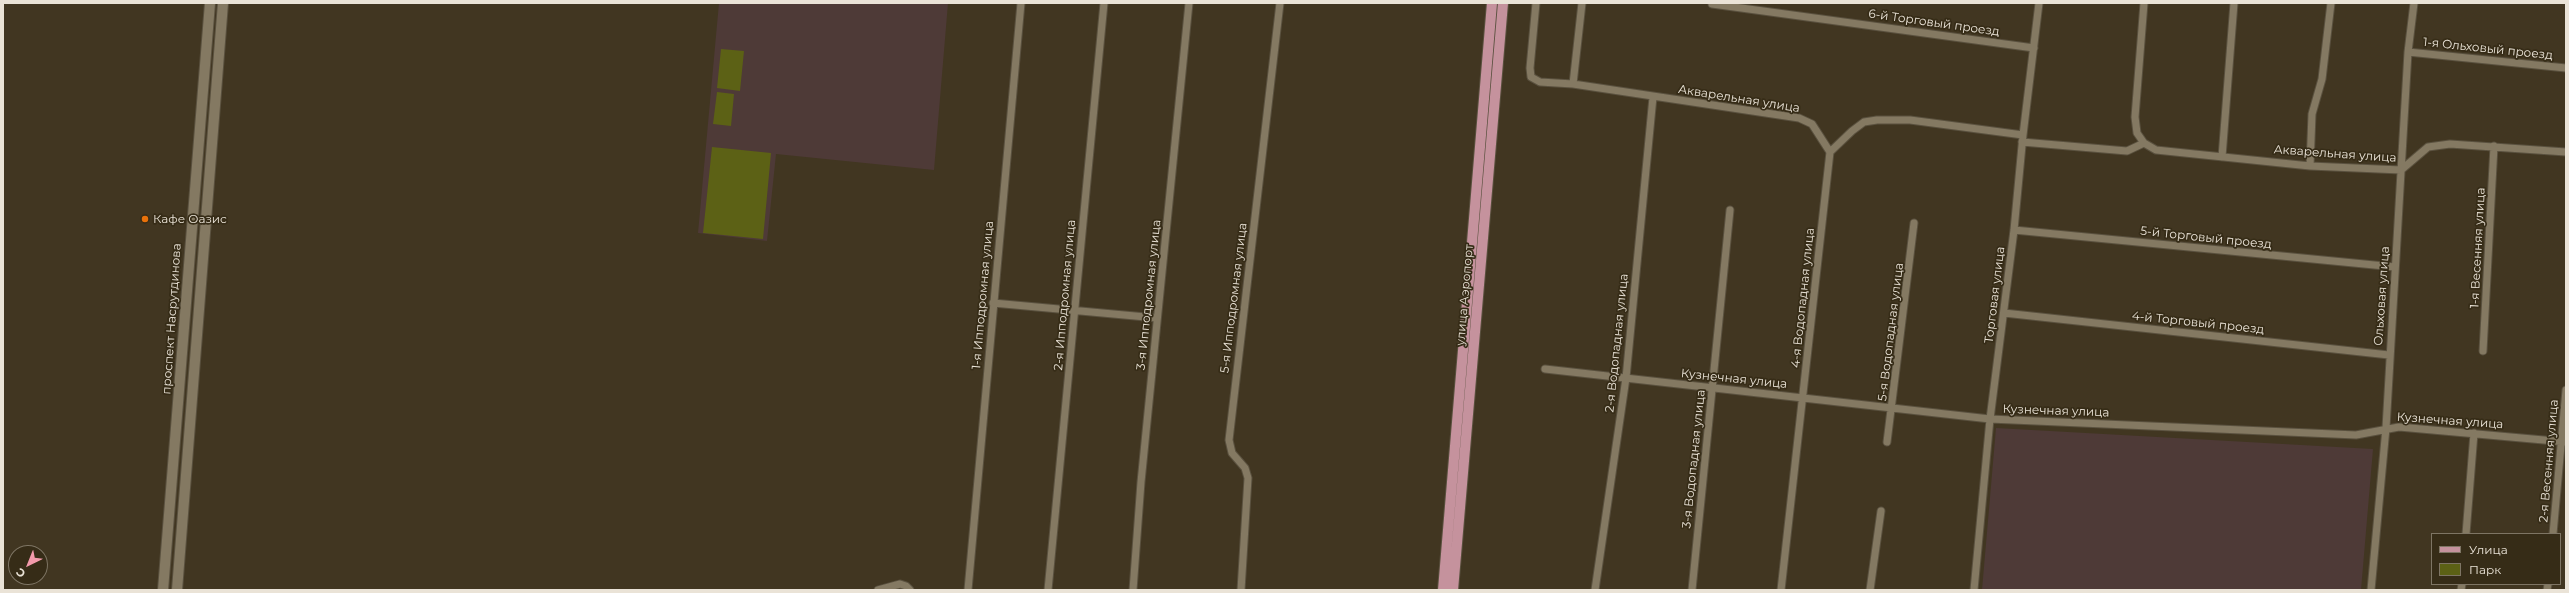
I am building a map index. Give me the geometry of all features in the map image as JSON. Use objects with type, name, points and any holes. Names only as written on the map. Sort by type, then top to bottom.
[{"type":"main road","name":"проспект Насрутдинова","points":[[164,590],[210,3]]},
{"type":"main road","points":[[177,590],[222,3]]},
{"type":"main road","name":"улица Аэропорт","points":[[1443,590],[1492,3]]},
{"type":"main road","name":"улица Аэропорт","points":[[1454,590],[1503,3]]},
{"type":"street","name":"1-я Ипподромная улица","points":[[968,590],[1021,3]]},
{"type":"street","name":"2-я Ипподромная улица","points":[[1048,590],[1104,3]]},
{"type":"street","name":"3-я Ипподромная улица","points":[[1133,590],[1141,482],[1189,3]]},
{"type":"street","name":"5-я Ипподромная улица","points":[[1241,590],[1248,478],[1246,468],[1232,452],[1228,440],[1280,3]]},
{"type":"street","name":"Акварельная улица","points":[[1536,3],[1530,68],[1531,77],[1540,82],[1573,84],[1800,118],[1812,124],[1830,152]]},
{"type":"street","points":[[1573,84],[1582,3]]},
{"type":"street","name":"Торговая улица","points":[[1974,590],[1990,419],[2014,230],[2022,138],[2039,3]]},
{"type":"street","points":[[1830,152],[1864,122],[1877,120],[1910,120],[2022,138],[2127,151],[2144,143],[2137,133],[2135,117],[2144,3]]},
{"type":"street","points":[[2222,157],[2234,3]]},
{"type":"street","points":[[2310,166],[2312,114],[2322,79],[2331,3]]},
{"type":"street","name":"Ольховая улица","points":[[2371,590],[2386,428],[2389,355],[2408,52],[2414,3]]},
{"type":"street","name":"6-й Торговый проезд","points":[[1712,4],[2034,48]]},
{"type":"street","name":"1-я Ольховый проезд","points":[[2408,52],[2566,68]]},
{"type":"street","name":"2-я Водопадная улица","points":[[1595,590],[1626,378],[1653,97]]},
{"type":"street","name":"Акварельная улица","points":[[2144,143],[2168,153],[2310,166],[2401,170],[2428,147],[2450,144],[2566,152]]},
{"type":"street","name":"1-я Весенняя улица","points":[[2483,351],[2494,146]]},
{"type":"street","name":"4-я Водопадная улица","points":[[1781,590],[1804,398],[1830,152]]},
{"type":"street","name":"3-я Водопадная улица","points":[[1692,590],[1730,210]]},
{"type":"street","name":"5-я Водопадная улица","points":[[1887,442],[1893,408],[1914,223]]},
{"type":"street","name":"5-й Торговый проезд","points":[[2014,230],[2395,268]]},
{"type":"street","points":[[993,303],[1157,318]]},
{"type":"street","name":"4-й Торговый проезд","points":[[2004,313],[2389,355]]},
{"type":"street","name":"Кузнечная улица","points":[[1545,369],[1990,419],[2356,435],[2371,434],[2386,428],[2474,433],[2564,442]]},
{"type":"street","name":"2-я Весенняя улица","points":[[2553,533],[2564,442],[2566,390]]},
{"type":"street","points":[[2466,533],[2474,433]]},
{"type":"street","points":[[1870,590],[1881,511]]},
{"type":"street","points":[[878,590],[900,584],[906,586],[910,590]]},
{"type":"shaded area","points":[[719,3],[948,3],[934,170],[776,154],[767,241],[698,233]]},
{"type":"shaded area","points":[[1996,428],[2373,449],[2361,590],[1982,590]]},
{"type":"green space","points":[[721,49],[744,51],[740,91],[717,88]]},
{"type":"green space","points":[[717,92],[734,94],[731,126],[713,124]]},
{"type":"green space","points":[[712,147],[771,153],[763,239],[703,233]]},
{"type":"place","name":"Кафе Оазис","points":[[145,219]]}]
